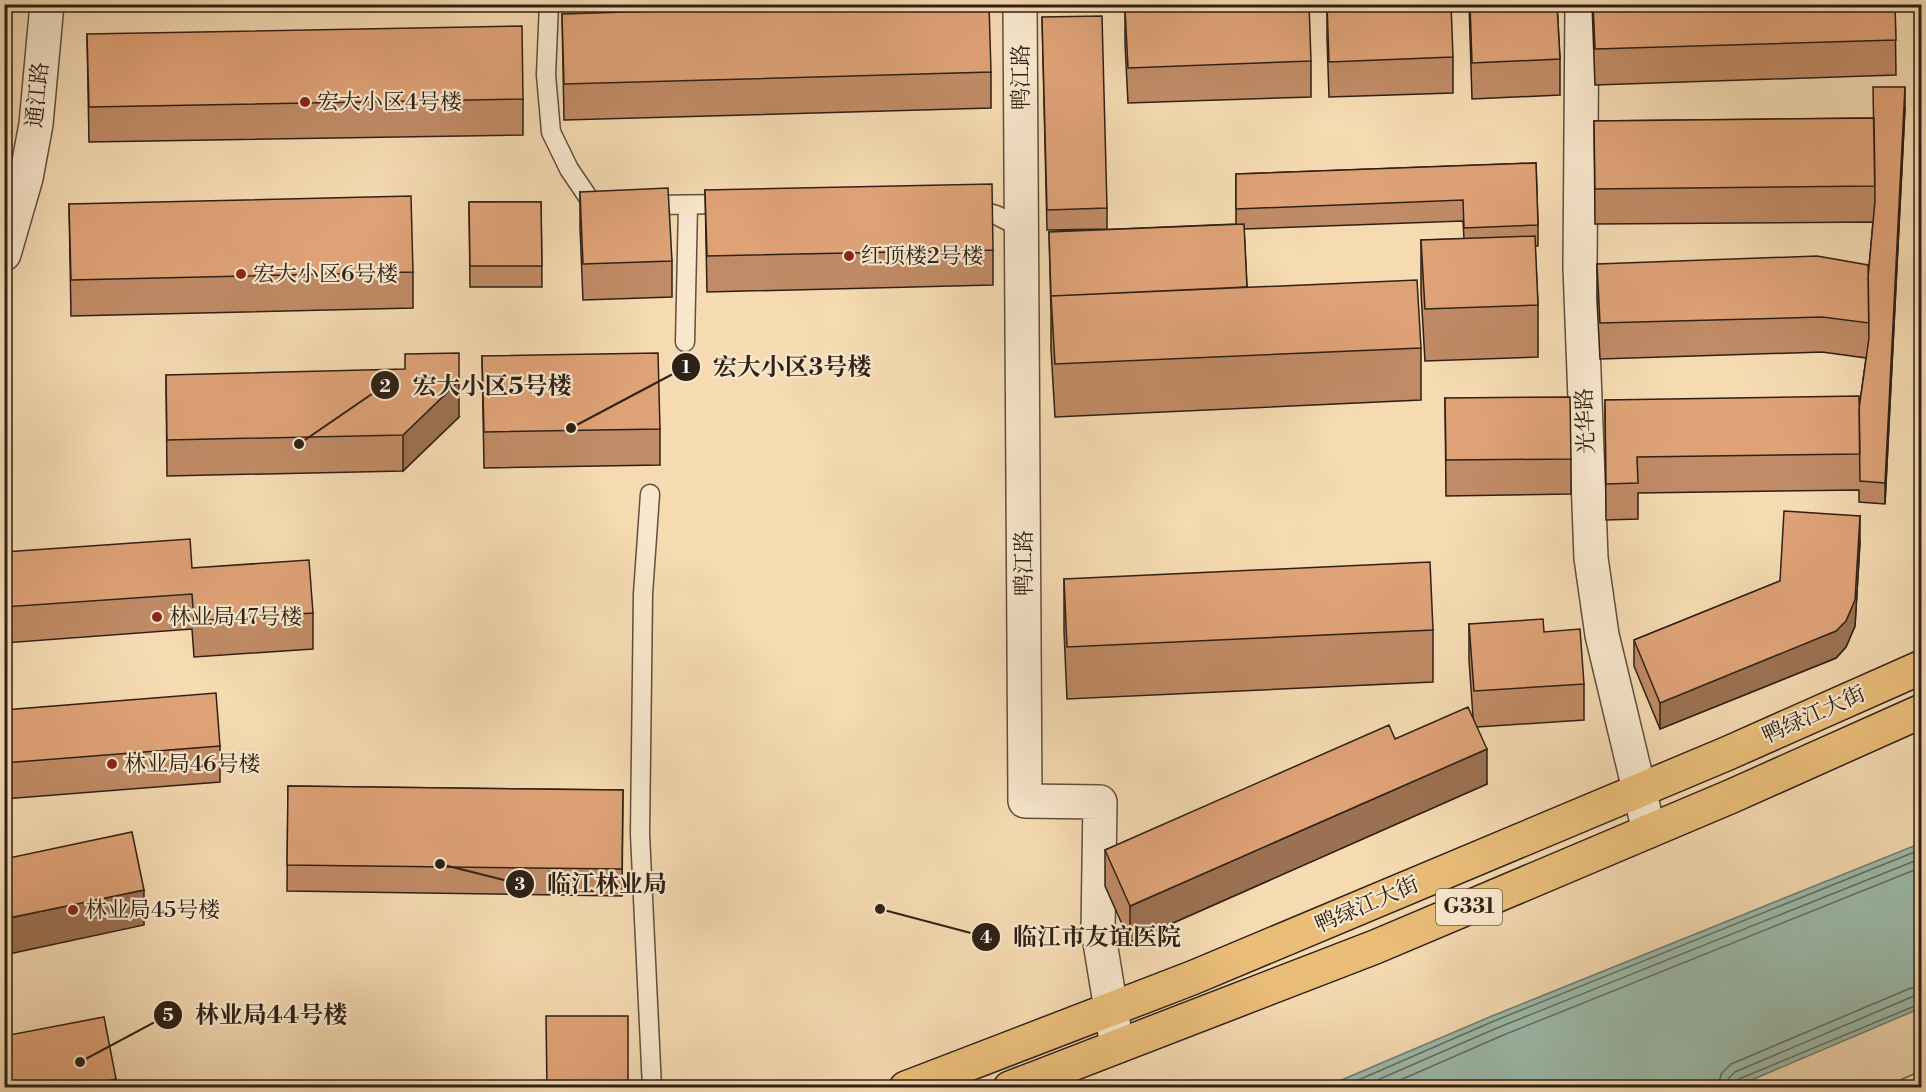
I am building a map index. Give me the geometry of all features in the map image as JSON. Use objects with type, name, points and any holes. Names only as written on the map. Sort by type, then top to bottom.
[{"type":"highway","name":"鸭绿江大街","points":[[906,1088],[1192,978],[1922,668]]},
{"type":"highway","name":"鸭绿江大街","points":[[1010,1088],[1375,947],[1732,796],[1922,711]]},
{"type":"street","name":"通江路","points":[[4,254],[26,178],[36,124],[47,4]]},
{"type":"street","name":"鸭江路","points":[[1020,4],[1025,801],[1100,802],[1098,930],[1117,1046]]},
{"type":"street","name":"光华路","points":[[1582,4],[1580,267],[1591,558],[1602,635],[1649,831]]},
{"type":"lane","points":[[549,4],[546,75],[551,132],[569,169],[594,206],[747,204]]},
{"type":"lane","points":[[952,203],[996,215],[1022,228]]},
{"type":"lane","points":[[685,342],[688,205]]},
{"type":"lane","points":[[650,494],[643,594],[640,834],[652,1088]]},
{"type":"lane","points":[[1906,1088],[1922,1081]]},
{"type":"water","points":[[1921,843],[1921,1008],[1735,1087],[1325,1087],[1492,1016]]},
{"type":"building","points":[[891,4],[989,4],[991,72],[564,84],[562,14]]},
{"type":"building","points":[[1226,4],[1309,4],[1311,61],[1128,68],[1125,8]]},
{"type":"building","points":[[1327,4],[1451,4],[1453,57],[1329,62]]},
{"type":"building","points":[[1470,4],[1557,4],[1560,59],[1472,63]]},
{"type":"building","points":[[1593,4],[1895,4],[1896,40],[1595,49]]},
{"type":"building","points":[[1102,16],[1107,208],[1047,210],[1042,17]]},
{"type":"building","points":[[522,26],[523,99],[89,107],[87,34]]},
{"type":"building","points":[[1873,87],[1905,87],[1885,483],[1860,481],[1859,409],[1869,338],[1868,278],[1875,201]]},
{"type":"building","points":[[1874,118],[1875,186],[1595,189],[1594,121]]},
{"type":"building","points":[[1536,163],[1538,225],[1464,228],[1463,200],[1236,209],[1236,174]]},
{"type":"building","points":[[992,184],[993,250],[707,256],[705,190]]},
{"type":"building","points":[[668,188],[672,261],[583,264],[580,192]]},
{"type":"building","points":[[411,196],[413,272],[71,280],[69,204]]},
{"type":"building","points":[[469,202],[541,202],[542,266],[470,266]]},
{"type":"building","points":[[1244,224],[1247,287],[1051,296],[1049,232]]},
{"type":"building","points":[[1535,236],[1538,305],[1425,309],[1421,240]]},
{"type":"building","points":[[1817,256],[1868,265],[1869,323],[1822,317],[1600,323],[1597,264]]},
{"type":"building","points":[[1417,280],[1421,348],[1055,364],[1051,296]]},
{"type":"building","points":[[459,353],[459,381],[403,435],[167,440],[166,375],[405,369],[405,354]]},
{"type":"building","points":[[658,353],[660,429],[484,432],[482,356]]},
{"type":"building","points":[[1859,396],[1860,454],[1637,457],[1638,483],[1606,484],[1605,400]]},
{"type":"building","points":[[1570,397],[1571,459],[1446,460],[1445,398]]},
{"type":"building","points":[[1784,511],[1860,516],[1855,600],[1846,621],[1836,631],[1660,703],[1634,640],[1780,581]]},
{"type":"building","points":[[190,539],[192,568],[309,560],[313,613],[194,621],[192,594],[4,607],[4,552]]},
{"type":"building","points":[[1430,562],[1433,630],[1067,647],[1064,579]]},
{"type":"building","points":[[1543,619],[1544,632],[1580,629],[1584,684],[1474,691],[1469,624]]},
{"type":"building","points":[[216,693],[220,746],[4,763],[4,710]]},
{"type":"building","points":[[1468,707],[1487,749],[1130,906],[1105,850],[1389,725],[1395,739]]},
{"type":"building","points":[[288,786],[623,790],[622,869],[287,865]]},
{"type":"building","points":[[132,832],[144,890],[4,919],[4,859]]},
{"type":"building","points":[[546,1016],[628,1016],[628,1088],[547,1088]]},
{"type":"building","points":[[104,1017],[116,1079],[74,1088],[4,1088],[4,1036]]},
{"type":"place","name":"宏大小区4号楼","points":[[305,102]]},
{"type":"place","name":"红顶楼2号楼","points":[[849,256]]},
{"type":"place","name":"宏大小区6号楼","points":[[241,274]]},
{"type":"place","name":"宏大小区3号楼","points":[[571,428]]},
{"type":"place","name":"宏大小区5号楼","points":[[299,444]]},
{"type":"place","name":"林业局47号楼","points":[[157,617]]},
{"type":"place","name":"林业局46号楼","points":[[112,764]]},
{"type":"place","name":"临江林业局","points":[[440,864]]},
{"type":"place","name":"临江市友谊医院","points":[[880,909]]},
{"type":"place","name":"林业局45号楼","points":[[73,910]]},
{"type":"place","name":"林业局44号楼","points":[[80,1062]]}]
